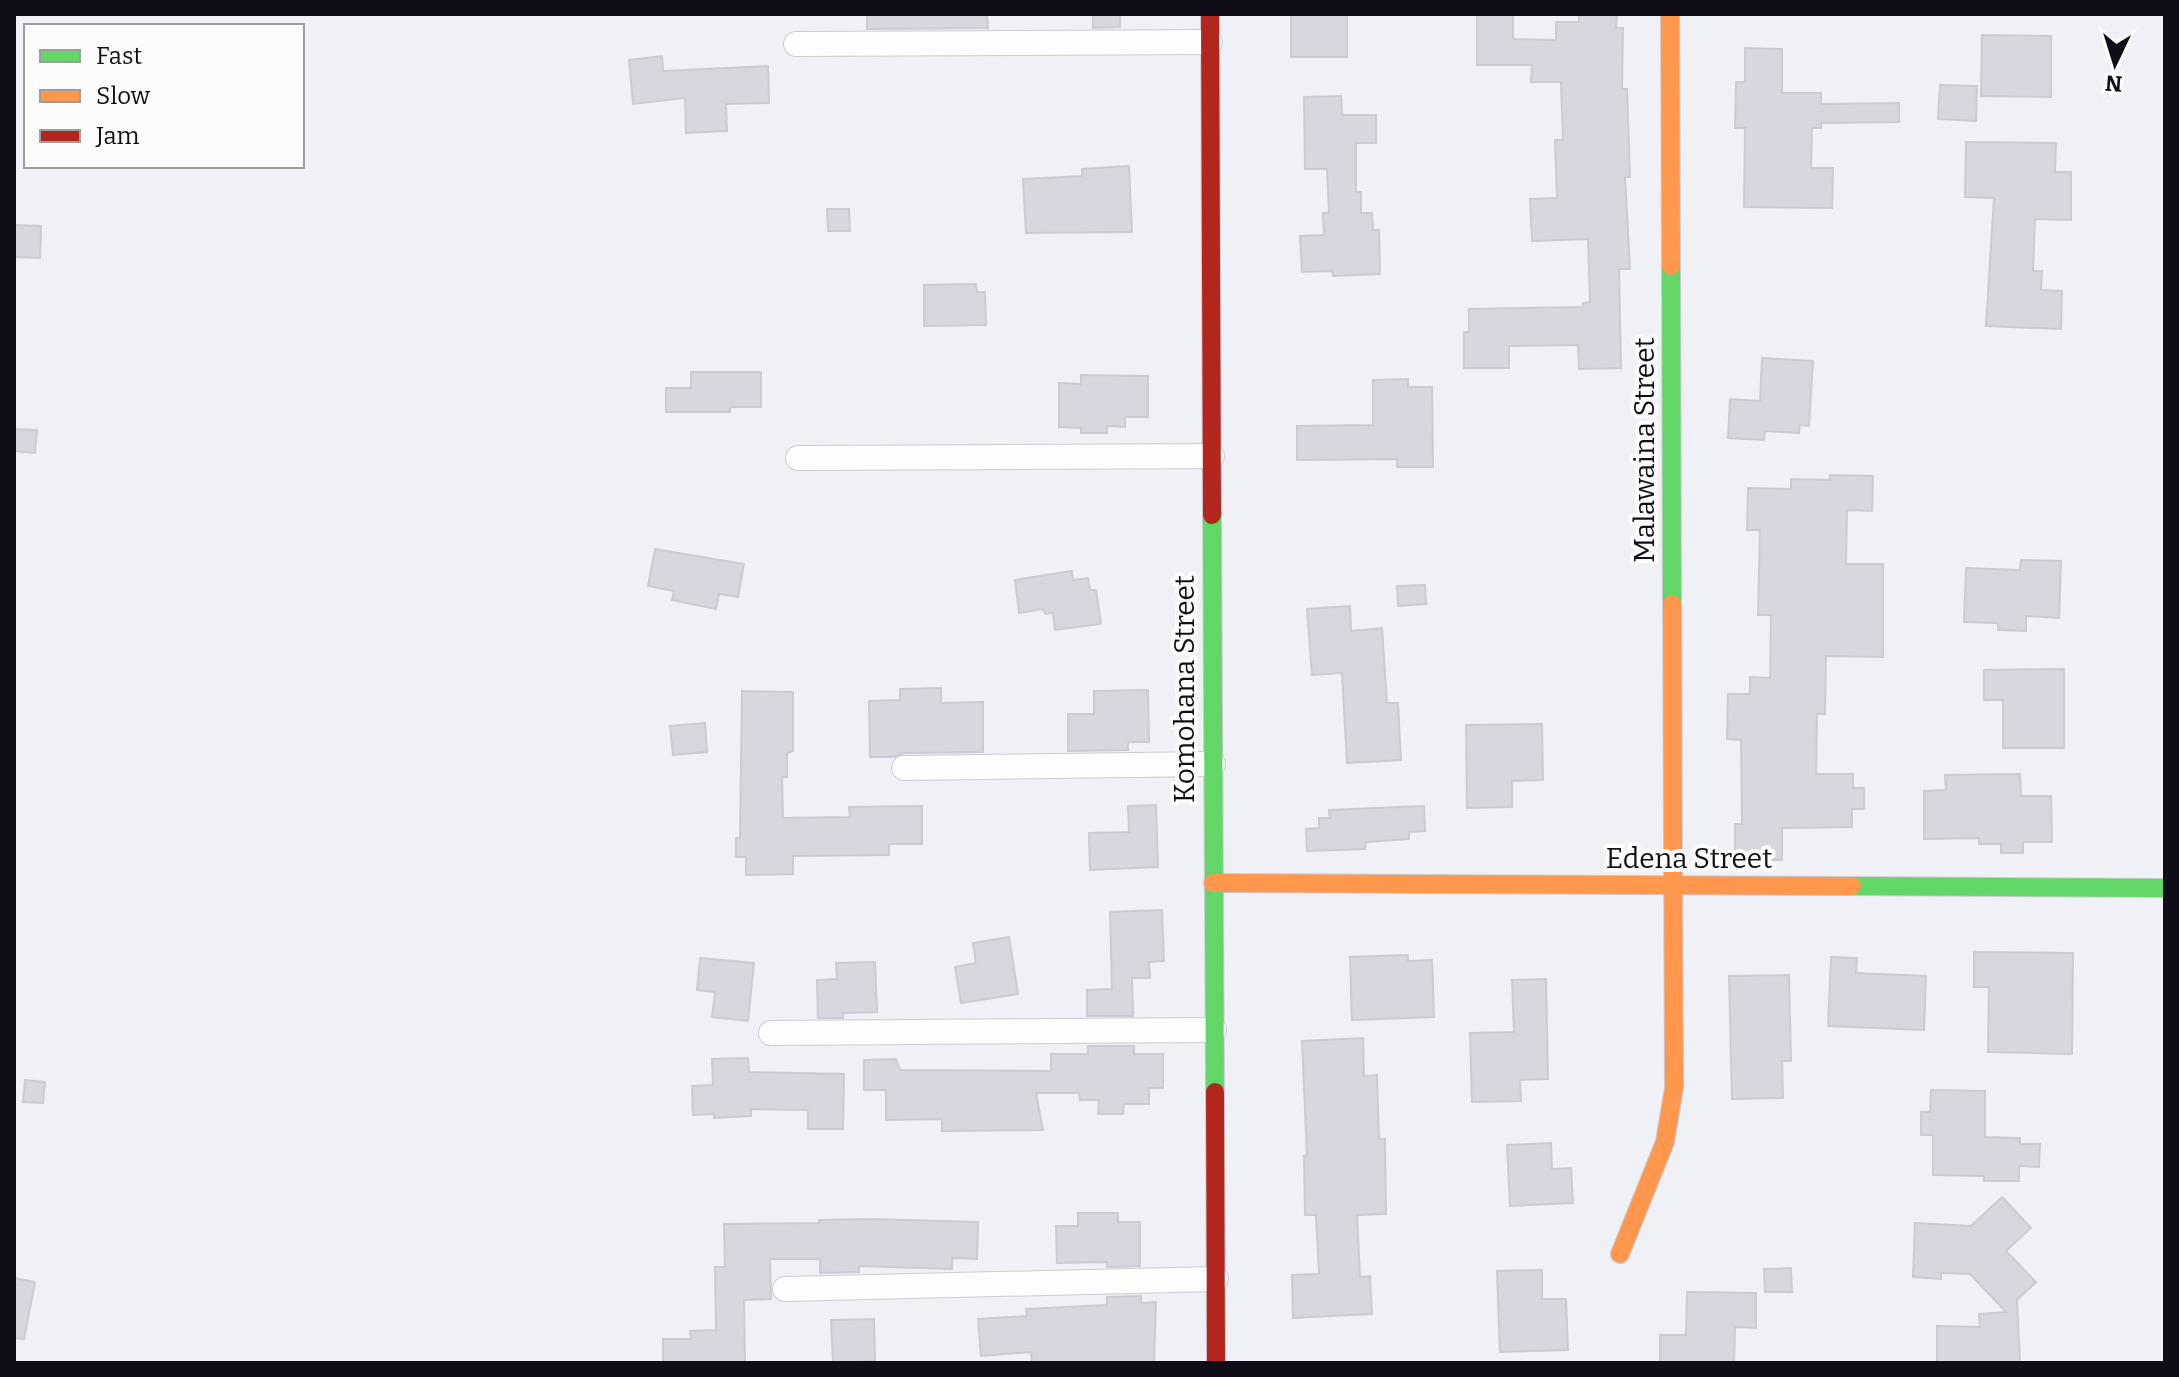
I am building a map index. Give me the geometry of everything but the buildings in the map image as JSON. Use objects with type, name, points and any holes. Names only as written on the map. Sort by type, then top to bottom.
[{"type":"street","name":"Komohana Street","points":[[1210,14],[1216,1363]]},
{"type":"street","name":"Malawaina Street","points":[[1620,1254],[1665,1142],[1674,1088],[1670,14]]},
{"type":"street","points":[[796,44],[1210,42]]},
{"type":"street","points":[[798,458],[1212,456]]},
{"type":"street","points":[[904,768],[1213,764]]},
{"type":"street","name":"Edena Street","points":[[1213,883],[2165,888]]},
{"type":"street","points":[[771,1033],[1214,1030]]},
{"type":"street","points":[[785,1289],[1216,1279]]},
{"type":"traffic: fast","points":[[1671,266],[1672,604]]},
{"type":"traffic: fast","points":[[1212,515],[1215,1092]]},
{"type":"traffic: fast","points":[[1852,886],[2165,888]]},
{"type":"traffic: slow","points":[[1670,14],[1671,266]]},
{"type":"traffic: slow","points":[[1620,1254],[1665,1142],[1674,1088],[1672,604]]},
{"type":"traffic: slow","points":[[1213,883],[1852,886]]},
{"type":"traffic: jam","points":[[1210,14],[1212,515]]},
{"type":"traffic: jam","points":[[1215,1092],[1216,1363]]}]
